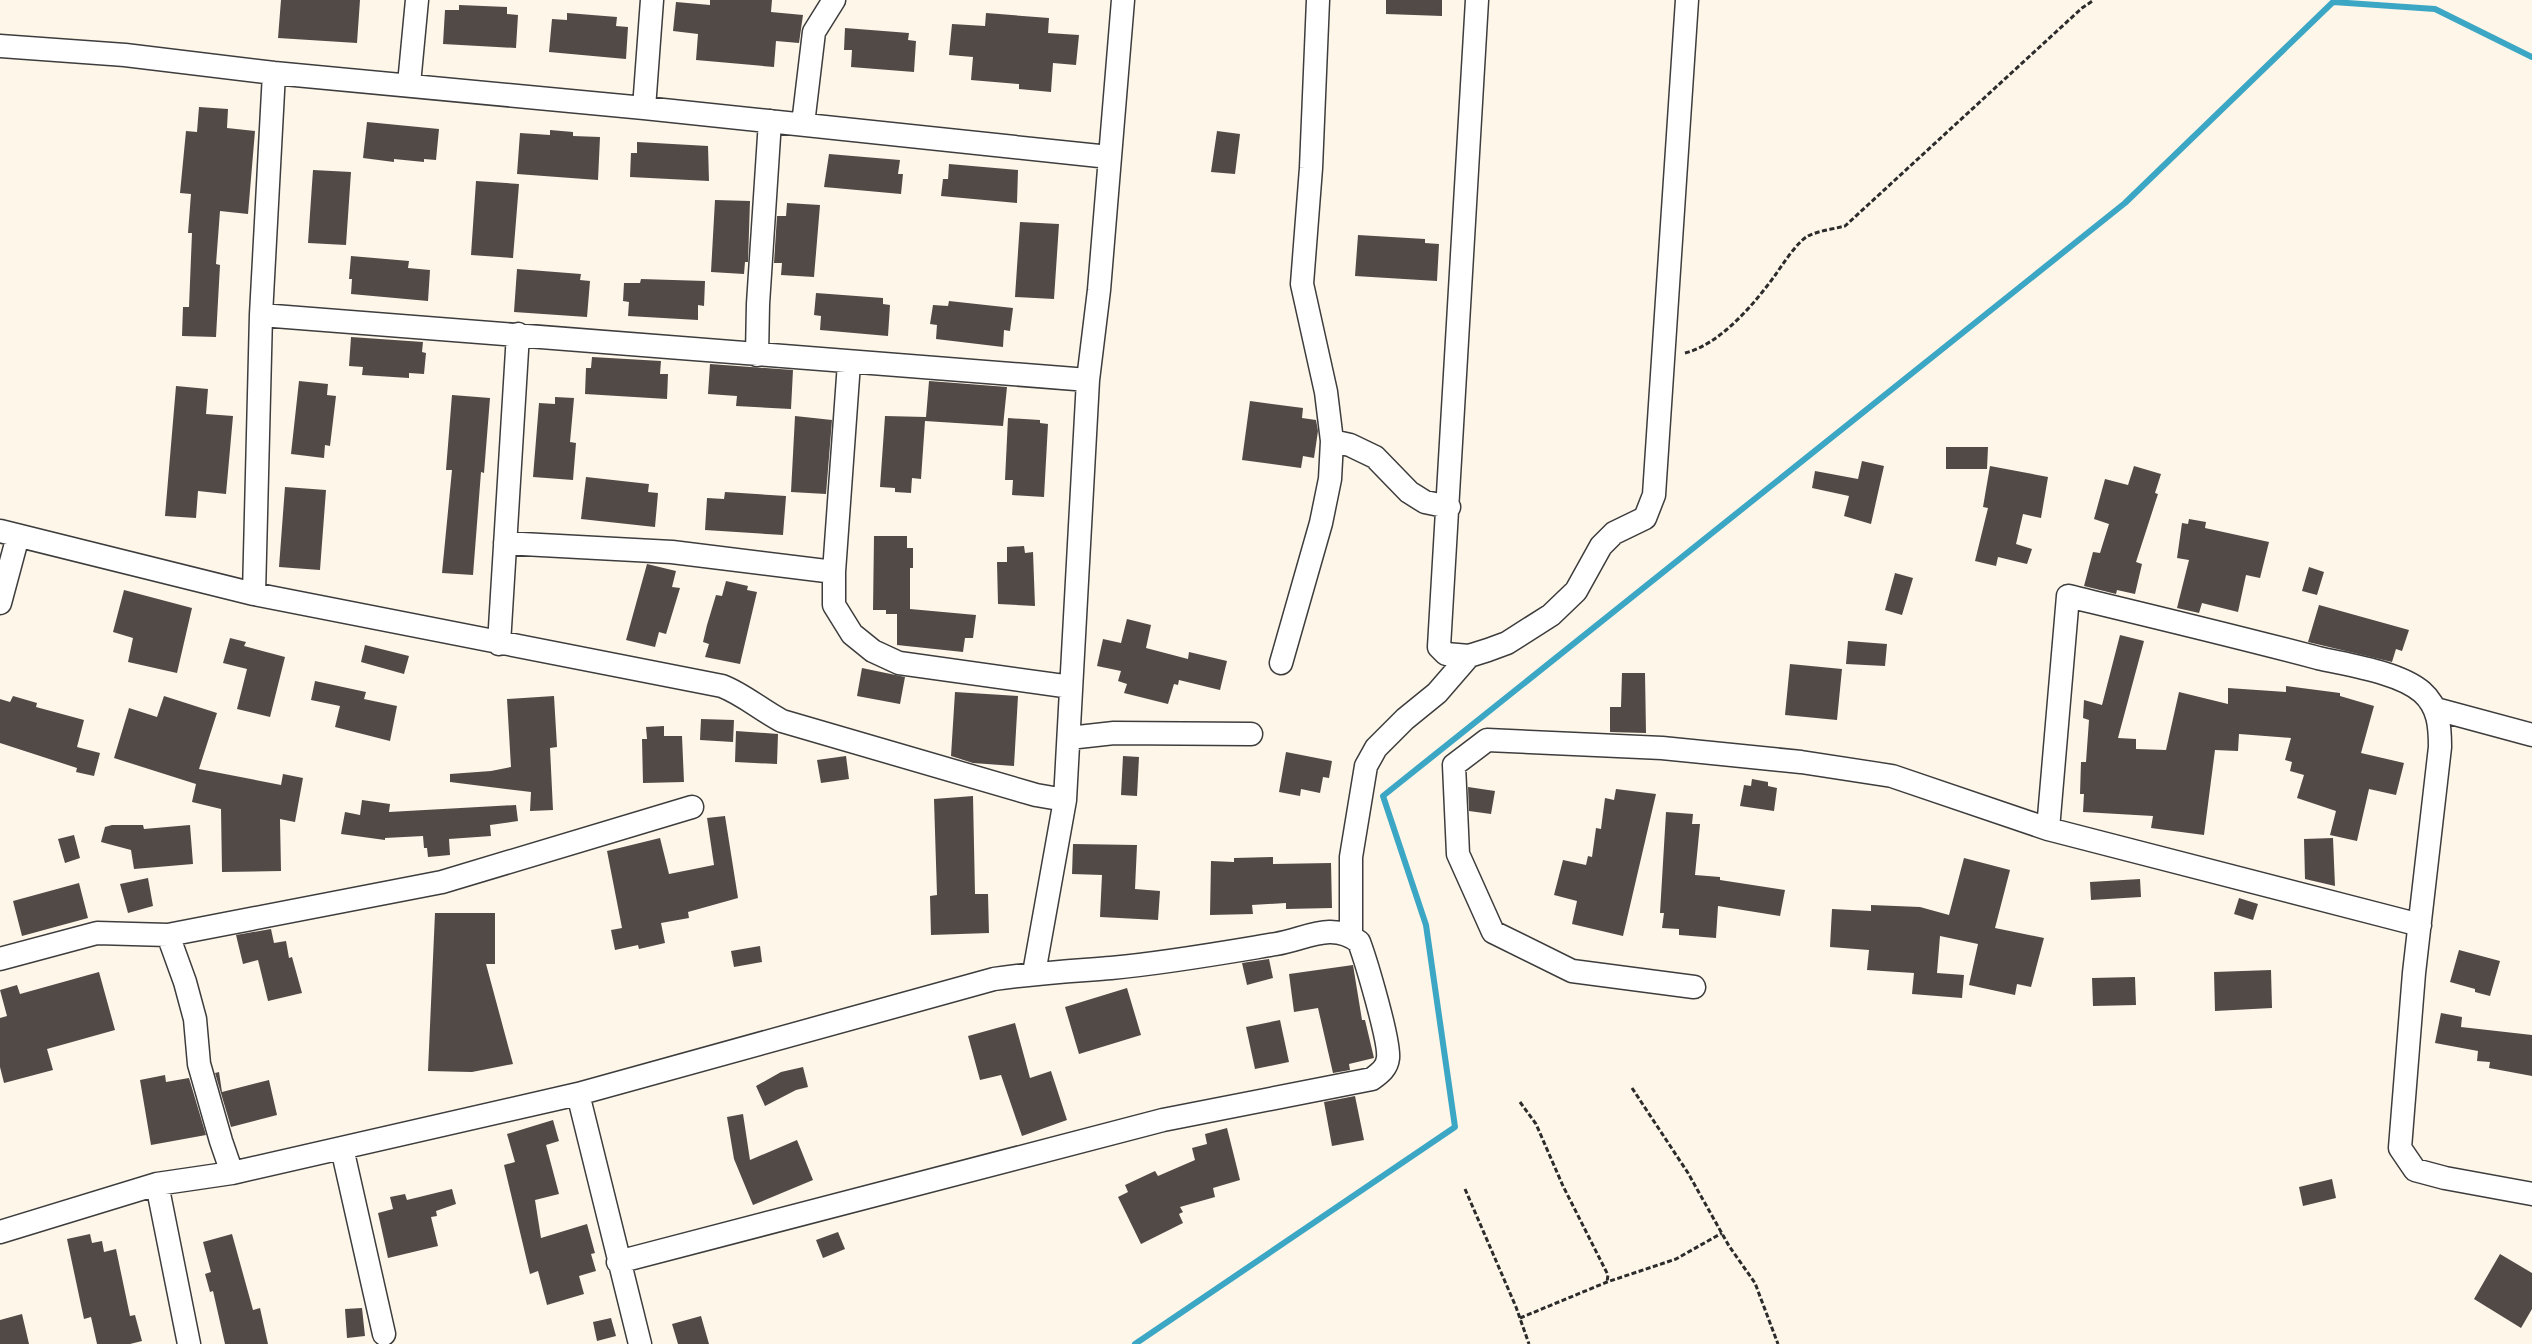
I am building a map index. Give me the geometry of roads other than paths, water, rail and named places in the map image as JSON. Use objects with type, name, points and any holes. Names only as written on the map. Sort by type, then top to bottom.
[{"type":"street","points":[[409,84],[417,0]]},
{"type":"street","points":[[644,108],[652,0]]},
{"type":"street","points":[[803,124],[814,32],[834,0]]},
{"type":"street","points":[[1034,973],[1065,800],[1088,380],[1099,290],[1123,0]]},
{"type":"street","points":[[1281,663],[1320,524],[1330,479],[1332,441],[1326,392],[1302,284],[1311,168],[1318,0]]},
{"type":"street","points":[[1477,0],[1439,647],[1446,654],[1469,656],[1507,643],[1551,615],[1576,591],[1601,546],[1614,534],[1645,518],[1654,495],[1687,0]]},
{"type":"street","points":[[0,46],[125,55],[274,73],[409,84],[1109,157]]},
{"type":"street","points":[[254,594],[261,315],[274,73]]},
{"type":"street","points":[[757,355],[758,304],[770,121]]},
{"type":"street","points":[[261,315],[518,334],[849,363],[1088,380]]},
{"type":"street","points":[[498,644],[518,334]]},
{"type":"street","points":[[849,363],[834,572],[834,605],[852,634],[873,651],[899,663],[1071,688]]},
{"type":"street","points":[[1332,441],[1350,445],[1375,457],[1409,492],[1425,502],[1448,507]]},
{"type":"street","points":[[0,604],[9,533],[254,594],[498,644],[722,686],[735,691],[764,712],[782,721],[1036,795],[1065,800]]},
{"type":"street","points":[[505,543],[672,552],[834,572]]},
{"type":"street","points":[[2048,829],[2068,596],[2393,678],[2409,683],[2423,692],[2436,709],[2440,728],[2440,747],[2413,982],[2400,1148],[2415,1170],[2445,1178],[2532,1194]]},
{"type":"street","points":[[1351,936],[1351,857],[1366,766],[1376,748],[1405,719],[1437,693],[1469,656]]},
{"type":"street","points":[[2436,709],[2532,735]]},
{"type":"street","points":[[1069,738],[1114,732],[1251,734]]},
{"type":"street","points":[[1694,987],[1572,971],[1493,932],[1458,854],[1454,765],[1487,740],[1606,744],[1801,762],[1892,776],[2048,829],[2420,925]]},
{"type":"street","points":[[0,958],[98,933],[168,935],[442,882],[692,807]]},
{"type":"street","points":[[0,1232],[157,1184],[232,1173],[578,1094],[975,984],[1034,973],[1112,968],[1279,944],[1332,931],[1351,936],[1359,942],[1386,1040],[1388,1058],[1383,1070],[1372,1078],[1163,1120],[618,1262]]},
{"type":"street","points":[[168,935],[193,1010],[200,1064],[220,1142],[232,1173]]},
{"type":"street","points":[[578,1094],[618,1262],[640,1344]]},
{"type":"street","points":[[342,1148],[384,1334]]},
{"type":"street","points":[[157,1184],[189,1344]]},
{"type":"waterway","points":[[1135,1344],[1455,1127],[1426,925],[1383,796],[2125,203],[2333,2],[2435,9],[2532,57]]}]
